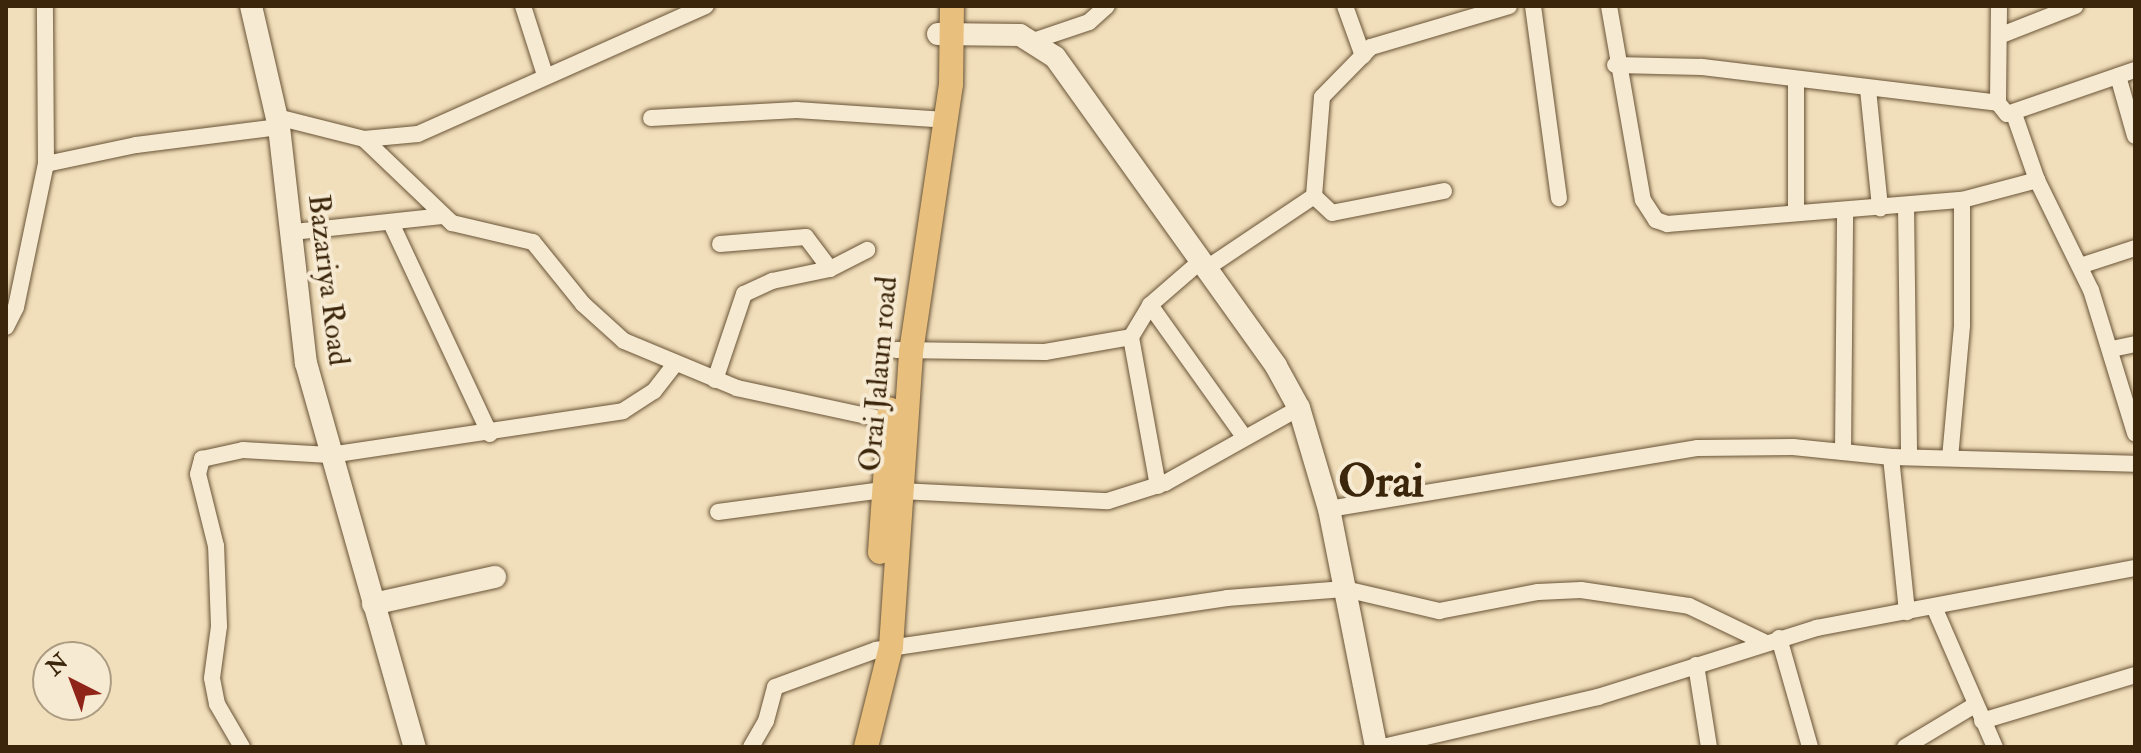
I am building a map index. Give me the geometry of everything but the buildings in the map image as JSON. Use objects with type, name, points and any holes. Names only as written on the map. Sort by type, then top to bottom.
[{"type":"main road","name":"Orai Jalaun road","points":[[918,238],[946,34],[935,6]]},
{"type":"main road","name":"Orai Jalaun road","points":[[866,747],[884,649],[903,351],[952,6]]},
{"type":"main road","name":"Orai Jalaun road","points":[[853,747],[884,649]]},
{"type":"street","points":[[6,327],[16,307],[46,164],[45,6]]},
{"type":"street","name":"Bazariya Road","points":[[251,6],[278,122],[293,232],[299,331],[330,455],[415,747]]},
{"type":"street","points":[[523,6],[545,75]]},
{"type":"street","points":[[46,164],[136,145],[278,122],[364,139],[418,134],[706,6]]},
{"type":"street","points":[[1033,41],[1089,22],[1107,6]]},
{"type":"street","points":[[1345,6],[1363,56]]},
{"type":"street","points":[[1314,196],[1322,97],[1371,47],[1450,14],[1509,6]]},
{"type":"street","points":[[1533,6],[1559,198]]},
{"type":"street","points":[[1609,6],[1615,65],[1643,200],[1656,220],[1667,224],[1962,200],[2037,180]]},
{"type":"street","points":[[1999,6],[1998,103],[2001,111],[2014,114],[2135,70]]},
{"type":"street","points":[[1999,36],[2056,8],[2075,6]]},
{"type":"street","points":[[946,34],[1004,33],[1033,41],[1055,57],[1204,264],[1299,408],[1329,509],[1376,747]]},
{"type":"street","points":[[1615,65],[1702,67],[1998,103]]},
{"type":"street","points":[[2118,76],[2135,136]]},
{"type":"street","points":[[1796,79],[1796,212]]},
{"type":"street","points":[[1868,89],[1880,208]]},
{"type":"street","points":[[651,118],[797,110],[934,119]]},
{"type":"street","points":[[2014,114],[2037,180],[2080,266],[2112,349],[2135,433]]},
{"type":"street","points":[[364,139],[443,216],[464,229],[533,242],[604,326],[674,365],[715,380],[897,422]]},
{"type":"street","points":[[1314,196],[1332,213],[1444,191]]},
{"type":"street","points":[[1158,486],[1131,337],[1150,305],[1204,264],[1314,196]]},
{"type":"street","points":[[1950,458],[1962,325],[1962,200]]},
{"type":"street","points":[[1906,205],[1909,457]]},
{"type":"street","points":[[1843,452],[1845,210]]},
{"type":"street","points":[[293,232],[443,216]]},
{"type":"street","points":[[391,223],[490,434]]},
{"type":"street","points":[[720,244],[806,237],[830,269]]},
{"type":"street","points":[[2080,266],[2135,248]]},
{"type":"street","points":[[715,380],[744,294],[772,281],[830,269],[867,250]]},
{"type":"street","points":[[1150,305],[1245,438]]},
{"type":"street","points":[[903,351],[1045,352],[1131,337]]},
{"type":"street","points":[[2112,349],[2135,344]]},
{"type":"street","points":[[242,747],[217,704],[212,678],[219,626],[216,546],[199,464],[211,454],[243,450],[330,455],[490,434],[623,411],[642,402],[674,365]]},
{"type":"street","points":[[718,512],[892,491],[1108,501],[1158,486],[1299,408]]},
{"type":"street","points":[[1329,509],[1698,448],[2135,464]]},
{"type":"street","points":[[1891,457],[1907,612]]},
{"type":"street","points":[[1383,747],[1598,697],[1771,640],[2135,568]]},
{"type":"street","points":[[373,604],[495,577]]},
{"type":"street","points":[[751,747],[766,721],[775,687],[884,649],[1148,608],[1345,589],[1439,611],[1538,592],[1581,590],[1689,606],[1771,640],[1810,747]]},
{"type":"street","points":[[1934,607],[1995,747]]},
{"type":"street","points":[[1696,665],[1709,747]]},
{"type":"street","points":[[1905,747],[1978,713],[2135,675]]},
{"type":"district","name":"Orai","points":[[1381,482]]}]
